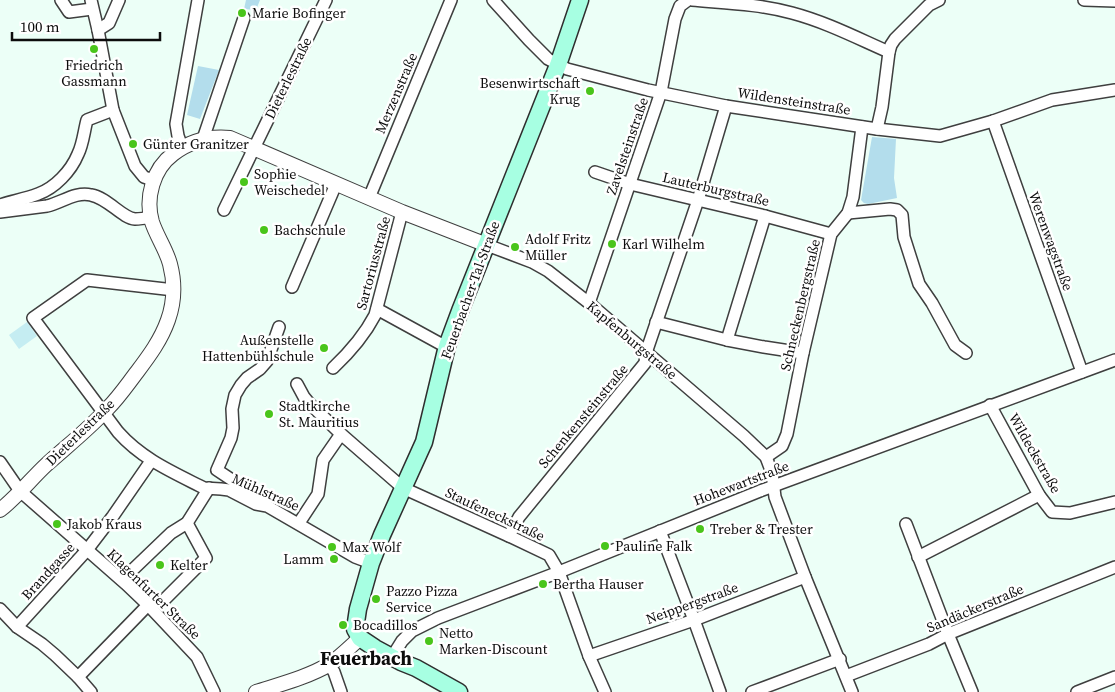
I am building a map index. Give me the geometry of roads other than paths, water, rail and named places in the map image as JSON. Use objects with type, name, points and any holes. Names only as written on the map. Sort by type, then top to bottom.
[{"type":"main road","name":"Feuerbacher-Tal-Straße","points":[[360,638],[355,629],[356,621],[371,563],[424,442],[447,346],[558,65],[580,0]]},
{"type":"main road","points":[[360,638],[459,692]]},
{"type":"street","points":[[62,0],[70,12],[92,5],[112,110],[135,166],[144,177],[153,180]]},
{"type":"street","points":[[98,30],[109,23],[119,0]]},
{"type":"street","points":[[0,212],[47,206],[74,196],[89,194],[102,198],[128,217],[134,219],[151,217],[150,204],[153,180],[164,162],[182,147],[176,124],[198,0]]},
{"type":"street","name":"Dieterlestraße","points":[[224,210],[326,0]]},
{"type":"street","name":"Merzenstraße","points":[[369,198],[451,0]]},
{"type":"street","name":"Wildensteinstraße","points":[[493,0],[528,40],[548,59],[567,69],[726,106],[862,127],[940,136],[992,121],[1052,100],[1115,90]]},
{"type":"street","name":"Zavelsteinstraße","points":[[589,303],[661,92],[675,19],[680,6],[690,0],[758,6],[790,13],[818,21],[889,52]]},
{"type":"street","points":[[877,129],[891,45],[928,5],[939,0]]},
{"type":"street","points":[[1084,0],[1115,1]]},
{"type":"street","points":[[203,139],[244,18]]},
{"type":"street","name":"Schenkensteinstraße","points":[[509,536],[519,518],[645,363],[646,353],[698,200],[726,106]]},
{"type":"street","points":[[0,205],[40,194],[57,183],[67,172],[78,154],[87,120],[112,110]]},
{"type":"street","name":"Werenwagstraße","points":[[992,121],[1082,372]]},
{"type":"street","name":"Schneckenbergstraße","points":[[766,457],[782,446],[787,434],[803,353],[831,234],[848,214],[853,197],[862,127]]},
{"type":"street","name":"Kapfenburgstraße","points":[[182,147],[203,139],[230,138],[402,212],[540,266],[589,303],[766,457]]},
{"type":"street","name":"Lauterburgstraße","points":[[595,172],[630,184],[766,216],[831,234]]},
{"type":"street","points":[[292,287],[336,184]]},
{"type":"street","points":[[848,214],[890,209],[897,210],[902,215],[904,237],[919,284],[932,302],[955,345],[966,353]]},
{"type":"street","name":"Sartoriusstraße","points":[[333,368],[357,344],[368,329],[377,309],[402,212]]},
{"type":"street","points":[[727,340],[766,216]]},
{"type":"street","name":"Dieterlestraße","points":[[0,510],[61,451],[104,413],[156,345],[168,321],[174,290],[170,264],[151,217]]},
{"type":"street","name":"Mühlstraße","points":[[174,290],[87,280],[33,318],[128,443],[151,461],[200,486],[229,490],[256,504],[267,506],[355,557],[371,563]]},
{"type":"street","points":[[377,309],[447,346]]},
{"type":"street","points":[[656,322],[727,340],[803,353]]},
{"type":"street","points":[[267,506],[262,500],[218,470],[231,438],[233,428],[232,409],[235,395],[247,378],[260,369],[267,361],[279,327]]},
{"type":"street","name":"Hohewartstraße","points":[[392,657],[402,641],[412,631],[438,618],[560,572],[773,486],[1115,360]]},
{"type":"street","name":"Staufeneckstraße","points":[[296,384],[309,403],[341,434],[403,488],[549,555],[560,572],[589,656],[605,692]]},
{"type":"street","name":"Wildeckstraße","points":[[990,405],[1038,495],[1052,512],[1070,513],[1115,502]]},
{"type":"street","points":[[299,524],[318,494],[323,460],[341,434]]},
{"type":"street","points":[[766,457],[772,473],[775,497],[852,692]]},
{"type":"street","name":"Brandgasse","points":[[18,627],[87,550],[151,461]]},
{"type":"street","name":"Klagenfurter Straße","points":[[0,462],[20,491],[148,604],[196,657],[214,692]]},
{"type":"street","points":[[122,580],[171,533],[187,523],[209,488]]},
{"type":"street","points":[[918,557],[1038,495]]},
{"type":"street","points":[[78,677],[148,604],[164,600],[206,558],[187,523]]},
{"type":"street","points":[[906,524],[972,692]]},
{"type":"street","points":[[660,532],[720,692]]},
{"type":"street","name":"Sandäckerstraße","points":[[846,676],[929,644],[948,634],[1115,567]]},
{"type":"street","name":"Neippergstraße","points":[[589,656],[694,620],[805,576]]},
{"type":"street","points":[[0,609],[18,627],[42,644],[92,692]]},
{"type":"street","points":[[256,692],[311,673],[329,664],[360,638]]},
{"type":"street","points":[[752,692],[840,660]]},
{"type":"street","points":[[329,664],[341,692]]},
{"type":"street","points":[[1077,692],[1115,677]]},
{"type":"place","name":"Marie Bofinger","points":[[242,13]]},
{"type":"place","name":"Friedrich Gassmann","points":[[94,49]]},
{"type":"place","name":"Besenwirtschaft Krug","points":[[590,91]]},
{"type":"place","name":"Günter Granitzer","points":[[133,144]]},
{"type":"place","name":"Sophie Weischedel","points":[[244,182]]},
{"type":"place","name":"Bachschule","points":[[264,230]]},
{"type":"place","name":"Karl Wilhelm","points":[[612,244]]},
{"type":"place","name":"Adolf Fritz Müller","points":[[515,247]]},
{"type":"place","name":"Außenstelle Hattenbühlschule","points":[[324,348]]},
{"type":"place","name":"Stadtkirche St. Mauritius","points":[[269,414]]},
{"type":"place","name":"Jakob Kraus","points":[[57,524]]},
{"type":"place","name":"Treber & Trester","points":[[700,529]]},
{"type":"place","name":"Pauline Falk","points":[[605,546]]},
{"type":"place","name":"Max Wolf","points":[[332,547]]},
{"type":"place","name":"Lamm","points":[[334,559]]},
{"type":"place","name":"Kelter","points":[[160,565]]},
{"type":"place","name":"Bertha Hauser","points":[[543,584]]},
{"type":"place","name":"Pazzo Pizza Service","points":[[376,599]]},
{"type":"place","name":"Bocadillos","points":[[343,625]]},
{"type":"place","name":"Netto Marken-Discount","points":[[429,641]]},
{"type":"district","name":"Feuerbach","points":[[366,658]]}]
